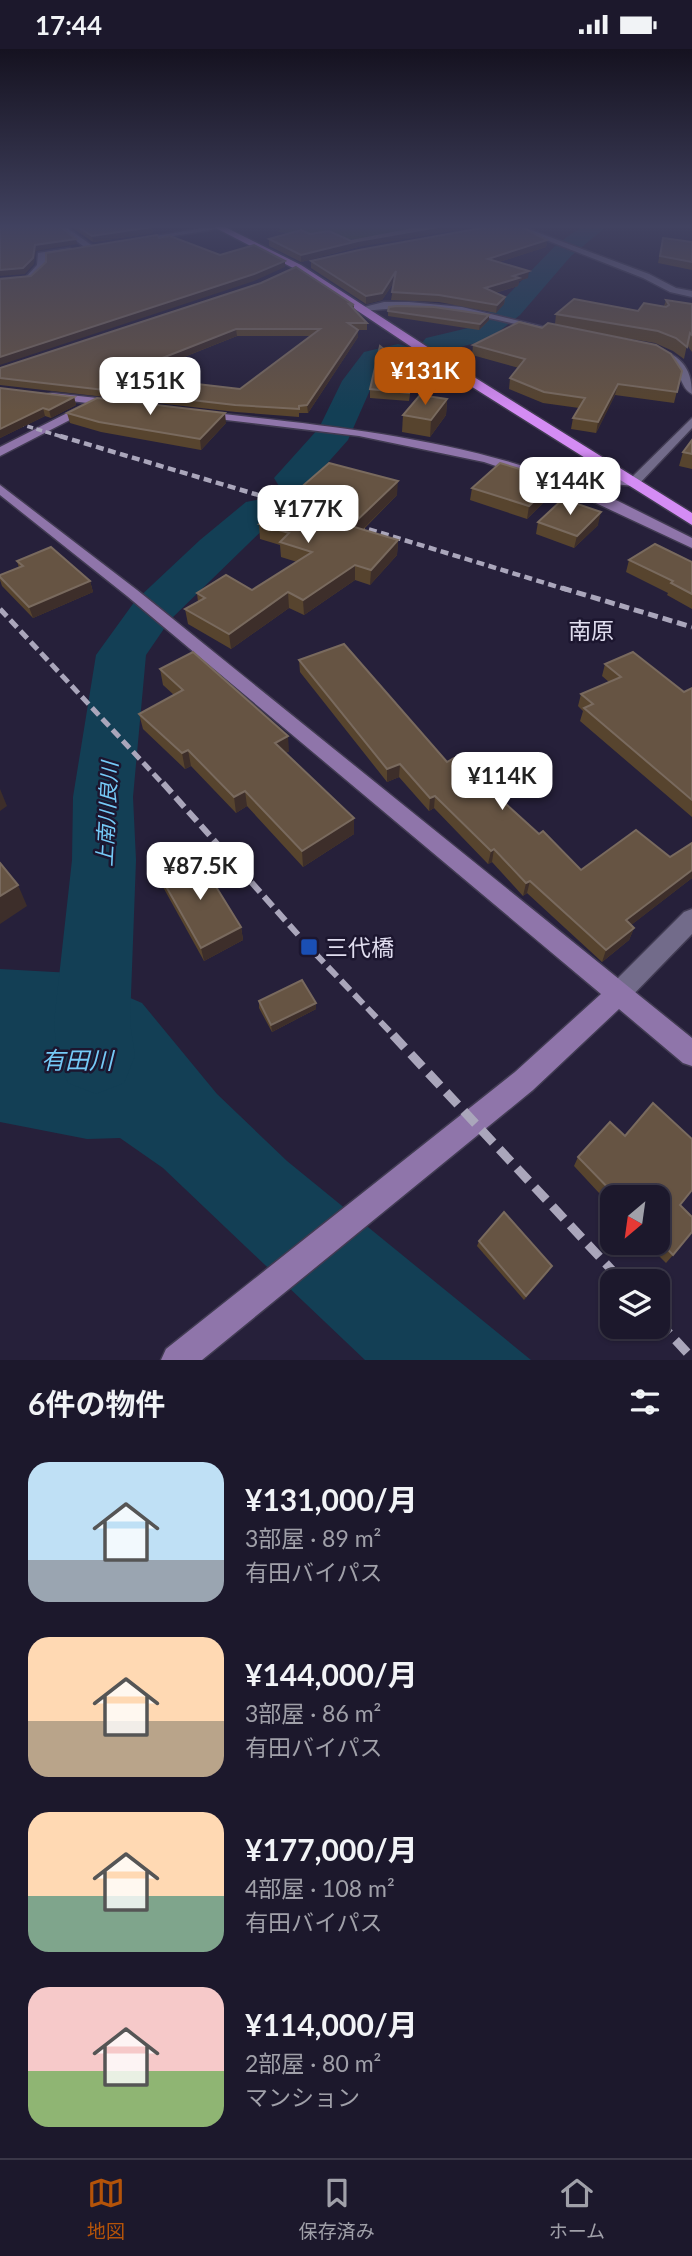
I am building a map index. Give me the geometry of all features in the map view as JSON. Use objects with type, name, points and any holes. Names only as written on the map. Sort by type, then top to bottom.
[{"type":"highway","points":[[324,288],[692,520]]},
{"type":"street","points":[[670,288],[692,294]]},
{"type":"street","points":[[359,309],[386,304],[413,304],[472,313],[569,334]]},
{"type":"street","points":[[644,348],[668,353],[687,375],[692,391]]},
{"type":"street","points":[[37,394],[125,405]]},
{"type":"street","points":[[0,451],[98,401]]},
{"type":"street","points":[[192,413],[361,433],[461,454],[528,472],[613,502],[692,544]]},
{"type":"street","points":[[528,472],[634,482],[692,421]]},
{"type":"street","points":[[0,489],[132,593],[692,1054]]},
{"type":"street","points":[[177,1360],[524,1081],[618,995],[692,919]]},
{"type":"water","name":"有田川","points":[[0,969],[72,973],[142,1003],[217,1094],[287,1161],[531,1360],[365,1360],[163,1168],[120,1138],[87,1139],[0,1122]]},
{"type":"building","points":[[0,288],[211,288],[0,357]]},
{"type":"building","points":[[245,288],[328,288],[354,305],[349,304],[367,323],[348,323],[358,330],[307,405],[299,406],[299,409],[235,405],[0,378],[0,368]],"holes":[[[236,329],[320,329],[240,389],[119,375]]]},
{"type":"building","points":[[354,288],[385,288],[382,293],[366,296]]},
{"type":"building","points":[[393,288],[485,288],[505,297],[497,305],[439,295],[392,292]]},
{"type":"building","points":[[574,299],[638,311],[644,303],[666,307],[669,305],[666,300],[692,304],[692,335],[690,333],[687,347],[676,338],[658,331],[556,314]]},
{"type":"building","points":[[389,307],[434,307],[489,315],[480,324],[388,311]]},
{"type":"building","points":[[519,322],[542,328],[548,323],[656,345],[671,354],[682,371],[677,392],[618,384],[598,422],[573,418],[585,398],[544,392],[510,378],[525,359],[473,345]]},
{"type":"building","points":[[380,346],[412,372],[409,393],[370,389]]},
{"type":"building","points":[[0,388],[74,397],[49,410],[43,408],[0,429]]},
{"type":"building","points":[[420,395],[447,399],[431,420],[403,415]]},
{"type":"building","points":[[97,398],[225,413],[200,439],[99,422],[67,413]]},
{"type":"building","points":[[692,440],[692,454],[683,452]]},
{"type":"building","points":[[329,463],[398,481],[351,526],[398,540],[371,570],[355,565],[303,600],[288,592],[229,634],[185,609],[205,598],[197,593],[226,575],[252,590],[312,552],[280,542],[289,533],[259,524]]},
{"type":"building","points":[[500,463],[556,480],[529,506],[472,488]]},
{"type":"building","points":[[563,499],[601,512],[577,536],[538,522]]},
{"type":"building","points":[[655,544],[692,562],[692,594],[671,583],[673,581],[629,560]]},
{"type":"building","points":[[51,547],[90,581],[29,607],[0,575],[23,566],[17,561]]},
{"type":"building","points":[[344,644],[447,762],[454,758],[480,786],[484,784],[539,834],[543,831],[581,870],[636,830],[670,857],[692,843],[692,870],[626,920],[634,928],[606,950],[530,881],[526,883],[494,849],[491,851],[435,796],[430,798],[400,764],[387,769],[299,660]]},
{"type":"building","points":[[193,652],[288,736],[275,743],[354,818],[302,851],[245,791],[234,797],[188,750],[182,753],[139,714],[183,690],[160,669]]},
{"type":"building","points":[[633,652],[684,692],[692,688],[692,800],[584,708],[593,704],[581,694],[621,677],[605,664]]},
{"type":"building","points":[[197,856],[241,927],[201,948],[159,874]]},
{"type":"building","points":[[0,863],[18,885],[0,896]]},
{"type":"building","points":[[302,980],[316,1003],[271,1025],[259,1001]]},
{"type":"building","points":[[653,1103],[692,1139],[692,1190],[680,1205],[692,1217],[692,1232],[673,1255],[670,1252],[670,1185],[605,1185],[578,1157],[610,1122],[625,1136]]},
{"type":"building","points":[[504,1212],[552,1266],[526,1296],[479,1241]]},
{"type":"waterway","name":"上南川良川","points":[[436,344],[478,334],[510,309],[529,288]]},
{"type":"waterway","name":"上南川良川","points":[[293,478],[335,432],[358,381],[375,358],[398,353]]},
{"type":"waterway","name":"上南川良川","points":[[96,1056],[92,1022],[104,860],[103,797],[121,655],[152,611],[215,549],[261,511]]},
{"type":"railway","points":[[0,418],[66,438]]},
{"type":"railway","points":[[60,436],[302,508]]},
{"type":"railway","points":[[345,522],[568,590]]},
{"type":"railway","points":[[562,588],[692,627]]},
{"type":"railway","points":[[0,609],[164,785]]},
{"type":"railway","points":[[163,783],[309,947],[395,1037]]},
{"type":"railway","points":[[393,1035],[611,1269]]},
{"type":"railway","points":[[670,1334],[692,1358]]},
{"type":"place","name":"三代橋","points":[[309,947]]},
{"type":"district","name":"南原","points":[[591,630]]}]
